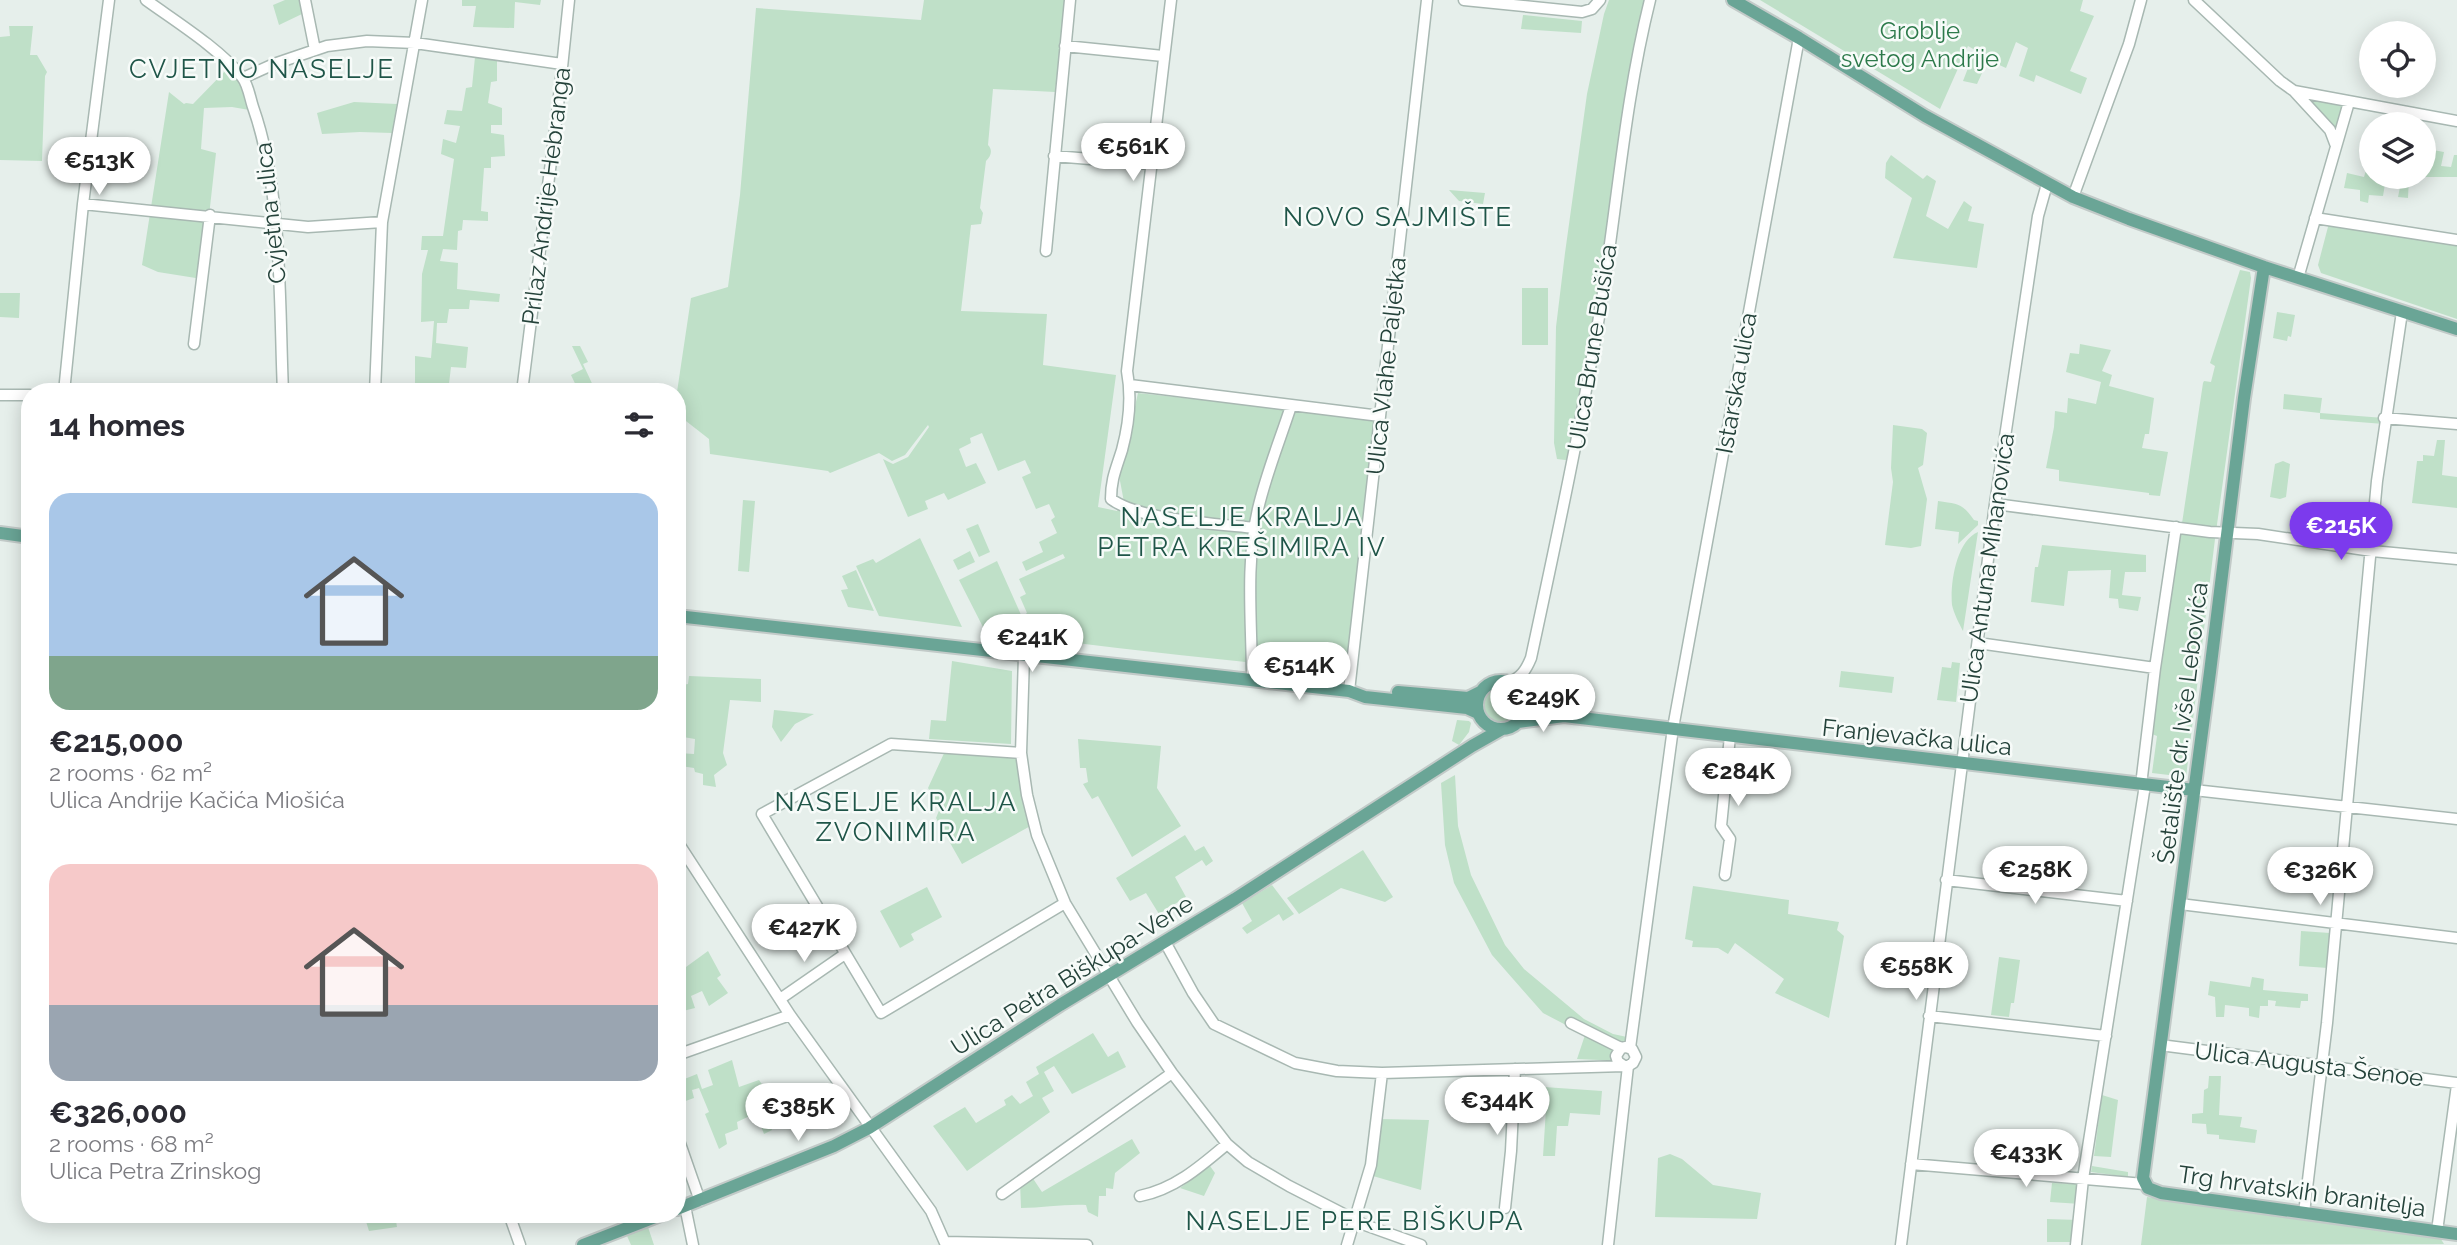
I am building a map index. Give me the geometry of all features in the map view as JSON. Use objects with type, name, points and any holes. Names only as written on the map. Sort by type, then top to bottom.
[{"type":"main road","points":[[1733,0],[1925,116],[2073,197],[2264,267],[2457,329]]},
{"type":"main road","name":"Šetalište dr. Ivše Lebovića","points":[[2144,1184],[2144,1166],[2245,387],[2264,267]]},
{"type":"main road","points":[[0,533],[21,536]]},
{"type":"main road","points":[[686,617],[1349,691],[1365,697],[1467,708],[1486,725],[1502,729],[1518,722],[1523,715],[1524,699],[1521,691],[1508,682],[1492,682],[1468,698],[1363,688],[1349,691]]},
{"type":"main road","points":[[1472,746],[1479,733],[1476,705],[1480,692]]},
{"type":"main road","name":"Franjevačka ulica","points":[[1524,699],[1531,706],[1564,716],[1851,752],[2194,790]]},
{"type":"main road","name":"Franjevačka ulica","points":[[1518,722],[1564,716]]},
{"type":"main road","name":"Ulica Petra Biškupa-Vene","points":[[686,1206],[834,1146],[869,1128],[1060,1005],[1165,942],[1502,729]]},
{"type":"main road","name":"Trg hrvatskih branitelja","points":[[2144,1184],[2152,1191],[2161,1193],[2457,1234]]},
{"type":"main road","points":[[583,1245],[640,1223]]},
{"type":"street","points":[[65,383],[83,204],[109,0]]},
{"type":"street","name":"Cvjetna ulica","points":[[146,0],[211,48],[243,78],[268,158],[275,224],[283,383]]},
{"type":"street","points":[[305,0],[315,50]]},
{"type":"street","points":[[375,383],[382,222],[422,0]]},
{"type":"street","name":"Prilaz Andrije Hebranga","points":[[523,383],[569,0]]},
{"type":"street","points":[[1046,251],[1070,0]]},
{"type":"street","points":[[1171,0],[1127,371],[1130,385],[1129,415],[1122,450],[1111,482],[1111,499],[1119,505],[1159,516],[1255,528]]},
{"type":"street","name":"Ulica Vlahe Paljetka","points":[[1349,691],[1427,0]]},
{"type":"street","points":[[1464,0],[1582,12],[1592,9],[1600,0]]},
{"type":"street","name":"Ulica Brune Bušića","points":[[1508,682],[1515,680],[1525,671],[1531,658],[1574,461],[1608,262],[1637,52],[1650,0]]},
{"type":"street","points":[[2073,197],[2129,44],[2141,0]]},
{"type":"street","points":[[2194,0],[2294,92],[2330,130],[2336,146]]},
{"type":"street","name":"Istarska ulica","points":[[1626,1048],[1673,728],[1799,38]]},
{"type":"street","points":[[243,78],[327,46],[367,41],[415,43],[562,64]]},
{"type":"street","points":[[1065,46],[1163,56]]},
{"type":"street","points":[[2294,92],[2457,121]]},
{"type":"street","points":[[2298,278],[2349,102]]},
{"type":"street","points":[[1054,156],[1150,164]]},
{"type":"street","name":"Ulica Antuna Mihanovića","points":[[1900,1245],[1994,504],[2038,216],[2048,184]]},
{"type":"street","points":[[83,204],[308,227],[382,222]]},
{"type":"street","points":[[194,344],[210,215]]},
{"type":"street","points":[[2315,218],[2457,240]]},
{"type":"street","points":[[2304,1213],[2322,1065],[2385,413],[2402,312]]},
{"type":"street","points":[[1130,385],[1380,416]]},
{"type":"street","points":[[0,395],[21,395]]},
{"type":"street","points":[[1252,681],[1250,589],[1255,528],[1258,507],[1291,406]]},
{"type":"street","points":[[2385,413],[2457,424]]},
{"type":"street","points":[[1994,504],[2227,533],[2258,534],[2371,551],[2457,559]]},
{"type":"street","name":"Šetalište dr. Ivše Lebovića","points":[[2076,1245],[2127,901],[2155,668],[2176,527]]},
{"type":"street","points":[[1978,643],[2155,668]]},
{"type":"street","points":[[1024,656],[1021,753],[1027,795],[1049,870],[1065,903],[1172,1073],[1227,1144],[1248,1161],[1355,1221],[1422,1245]]},
{"type":"street","points":[[1725,875],[1730,839],[1721,826],[1730,736]]},
{"type":"street","points":[[1021,753],[891,744],[762,814],[881,1013],[1065,903]]},
{"type":"street","points":[[2194,790],[2457,819]]},
{"type":"street","points":[[686,855],[790,1015],[931,1211],[946,1244],[1087,1245]]},
{"type":"street","points":[[1946,880],[2127,901]]},
{"type":"street","points":[[2180,904],[2457,938]]},
{"type":"street","points":[[1165,942],[1214,1024],[1295,1063],[1337,1071],[1381,1073],[1626,1066],[1633,1063],[1636,1057],[1626,1048],[1571,1023]]},
{"type":"street","points":[[780,999],[845,954]]},
{"type":"street","points":[[686,1052],[790,1015]]},
{"type":"street","points":[[1929,1016],[2106,1036]]},
{"type":"street","name":"Ulica Augusta Šenoe","points":[[2160,1045],[2457,1084]]},
{"type":"street","points":[[1626,1048],[1616,1057],[1618,1062],[1626,1066]]},
{"type":"street","points":[[1608,1245],[1626,1066]]},
{"type":"street","points":[[1505,1208],[1516,1069]]},
{"type":"street","points":[[1002,1194],[1172,1073]]},
{"type":"street","points":[[1347,1245],[1371,1166],[1381,1073]]},
{"type":"street","points":[[2437,1231],[2457,1084]]},
{"type":"street","points":[[1140,1196],[1161,1190],[1186,1177],[1227,1144]]},
{"type":"street","points":[[686,1161],[700,1201]]},
{"type":"street","points":[[1911,1164],[2144,1184]]},
{"type":"street","points":[[512,1223],[520,1245]]},
{"type":"street","points":[[686,1223],[693,1245]]},
{"type":"green space","points":[[285,0],[299,0],[302,14],[279,25],[273,5]]},
{"type":"green space","points":[[462,0],[541,0],[540,5],[515,2],[514,28],[473,27],[476,6],[462,6]]},
{"type":"green space","points":[[924,0],[1066,0],[1055,92],[993,89],[988,145],[991,153],[986,161],[980,208],[983,213],[981,224],[971,225],[961,311],[1047,314],[1043,365],[1116,375],[1098,507],[1117,511],[1124,502],[1117,465],[1124,455],[1138,393],[1378,419],[1348,666],[1337,672],[1025,636],[1024,623],[1014,629],[1007,620],[999,623],[1000,633],[985,631],[959,580],[997,561],[1022,617],[1027,613],[1020,597],[1026,594],[1019,579],[1065,558],[1063,554],[1026,571],[1022,562],[1043,552],[1039,542],[1057,533],[1051,520],[1055,517],[1049,504],[1036,509],[1022,477],[1031,473],[1025,460],[998,471],[982,433],[970,438],[971,443],[959,449],[966,467],[976,463],[986,483],[948,500],[944,493],[925,501],[928,509],[908,517],[883,459],[893,464],[908,457],[928,425],[905,455],[892,461],[879,453],[830,473],[710,454],[709,439],[686,421],[686,383],[678,383],[691,298],[728,287],[740,195],[756,8],[921,20]]},
{"type":"green space","points":[[1609,0],[1650,0],[1574,461],[1557,459],[1554,443],[1556,327],[1587,94]]},
{"type":"green space","name":"Groblje svetog Andrije","points":[[1760,0],[2083,0],[2080,11],[2094,16],[2070,71],[2087,78],[2081,94],[2036,75],[2034,82],[2019,76],[2028,48],[2016,42],[2006,68],[1988,60],[1977,84],[1963,81],[1975,50],[1968,46],[1940,109]]},
{"type":"green space","points":[[1523,15],[1582,21],[1581,33],[1521,29]]},
{"type":"green space","points":[[9,26],[33,26],[30,55],[37,55],[47,72],[42,161],[0,160],[0,37],[10,36]]},
{"type":"green space","points":[[475,57],[497,61],[497,81],[491,82],[488,103],[502,108],[502,125],[491,125],[491,133],[504,135],[505,156],[491,157],[491,168],[484,168],[481,211],[488,212],[488,221],[463,220],[462,230],[458,231],[457,250],[443,249],[440,261],[458,263],[457,289],[500,294],[499,302],[470,300],[469,309],[449,309],[447,323],[437,323],[436,343],[468,347],[466,368],[451,367],[449,383],[415,383],[415,356],[431,358],[434,321],[421,322],[422,274],[428,250],[421,250],[422,236],[443,236],[454,159],[441,154],[443,139],[456,143],[460,126],[444,124],[447,110],[462,111],[466,88],[472,87]]},
{"type":"green space","points":[[230,66],[243,78],[255,111],[232,107],[204,108],[201,149],[216,153],[202,279],[158,272],[142,265],[169,92],[184,104],[193,104]]},
{"type":"green space","points":[[2308,100],[2346,104],[2337,132]]},
{"type":"green space","points":[[354,102],[397,104],[392,133],[322,134],[317,113]]},
{"type":"green space","points":[[2436,151],[2444,152],[2441,166],[2451,167],[2454,155],[2457,155],[2457,177],[2436,177]]},
{"type":"green space","points":[[1891,155],[1923,179],[1927,175],[1936,181],[1926,216],[1948,229],[1964,201],[1972,207],[1968,221],[1984,224],[1977,268],[1893,258],[1912,198],[1885,178],[1886,163]]},
{"type":"green space","points":[[2347,173],[2359,176],[2359,189],[2384,189],[2383,196],[2369,195],[2368,203],[2360,201],[2360,190],[2344,188]]},
{"type":"green space","points":[[2400,189],[2408,189],[2408,198],[2398,197]]},
{"type":"green space","points":[[1449,190],[1485,193],[1483,204],[1459,201]]},
{"type":"green space","points":[[2329,223],[2457,246],[2457,319],[2321,273],[2318,265]]},
{"type":"green space","points":[[2240,270],[2250,272],[2251,278],[2186,777],[2152,773],[2157,736],[2152,734],[2156,697],[2203,383],[2211,382],[2215,366],[2210,363]]},
{"type":"green space","points":[[1522,288],[1548,288],[1548,345],[1522,345]]},
{"type":"green space","points":[[0,293],[20,293],[19,318],[0,317]]},
{"type":"green space","points":[[2277,312],[2295,315],[2291,337],[2288,336],[2287,341],[2273,338]]},
{"type":"green space","points":[[2080,344],[2111,350],[2102,371],[2112,375],[2109,386],[2154,398],[2149,434],[2145,434],[2142,448],[2168,452],[2160,496],[2059,481],[2059,470],[2046,468],[2055,411],[2067,413],[2068,398],[2096,404],[2101,382],[2066,372],[2070,353],[2079,354]]},
{"type":"green space","points":[[572,346],[580,346],[588,362],[583,364],[592,383],[575,383],[571,375],[583,369]]},
{"type":"green space","points":[[2284,394],[2322,398],[2320,413],[2283,409]]},
{"type":"green space","points":[[2320,413],[2384,418],[2384,424],[2320,419]]},
{"type":"green space","points":[[1893,425],[1922,429],[1927,433],[1923,465],[1918,468],[1927,499],[1921,546],[1911,548],[1885,545],[1893,482]]},
{"type":"green space","points":[[2437,440],[2445,440],[2442,475],[2457,477],[2457,508],[2412,503],[2417,461],[2423,461],[2423,455],[2434,456]]},
{"type":"green space","points":[[2283,461],[2290,464],[2286,497],[2270,497],[2275,464]]},
{"type":"green space","points":[[743,500],[755,501],[749,572],[738,571]]},
{"type":"green space","points":[[1938,501],[1959,505],[1978,521],[1978,525],[1958,544],[1959,532],[1935,529]]},
{"type":"green space","points":[[978,524],[990,552],[979,557],[966,529]]},
{"type":"green space","points":[[1978,532],[1963,631],[1952,605],[1952,586],[1956,564],[1964,544]]},
{"type":"green space","points":[[920,538],[962,627],[879,616],[856,566],[873,559],[876,563]]},
{"type":"green space","points":[[2042,545],[2146,555],[2146,572],[2125,572],[2122,595],[2141,597],[2138,611],[2119,608],[2118,599],[2109,598],[2111,570],[2068,571],[2064,606],[2031,602],[2035,567],[2038,567]]},
{"type":"green space","points":[[970,551],[975,562],[958,570],[953,560]]},
{"type":"green space","points":[[856,570],[874,611],[848,607],[841,590],[848,589],[842,576]]},
{"type":"green space","points":[[952,661],[1012,671],[1011,744],[929,739],[931,720],[946,721]]},
{"type":"green space","points":[[1952,662],[1960,663],[1956,702],[1937,700],[1942,667],[1951,668]]},
{"type":"green space","points":[[1841,671],[1894,677],[1892,693],[1839,687]]},
{"type":"green space","points":[[689,676],[761,679],[761,702],[730,700],[723,753],[727,765],[714,775],[716,787],[703,785],[703,774],[686,767],[686,753],[694,754],[695,739],[686,738]]},
{"type":"green space","points":[[1501,688],[1513,693],[1518,705],[1513,717],[1501,722],[1489,717],[1484,705],[1489,693]]},
{"type":"green space","points":[[774,710],[814,714],[795,724],[781,742],[772,727]]},
{"type":"green space","points":[[1457,720],[1471,723],[1469,732],[1459,745],[1452,741]]},
{"type":"green space","points":[[1078,739],[1161,746],[1157,788],[1181,826],[1132,857],[1098,796],[1092,799],[1083,784],[1088,782],[1086,768],[1080,768]]},
{"type":"green space","points":[[946,749],[1021,753],[1034,824],[962,864],[936,818],[940,808],[928,788]]},
{"type":"green space","points":[[1455,775],[1458,826],[1471,875],[1505,945],[1524,969],[1584,1019],[1613,1034],[1627,1037],[1622,1061],[1577,1059],[1585,1035],[1543,1013],[1492,955],[1454,883],[1445,845],[1441,783]]},
{"type":"green space","points":[[1185,835],[1195,851],[1204,846],[1213,861],[1206,866],[1202,860],[1175,877],[1186,897],[1159,914],[1146,893],[1130,901],[1116,878]]},
{"type":"green space","points":[[1363,850],[1393,897],[1385,902],[1341,888],[1299,914],[1287,898]]},
{"type":"green space","points":[[1272,885],[1294,914],[1283,921],[1279,914],[1247,934],[1242,928],[1252,921],[1242,903]]},
{"type":"green space","points":[[1693,886],[1789,900],[1788,914],[1839,922],[1837,930],[1844,936],[1829,1018],[1775,993],[1784,979],[1735,943],[1728,954],[1718,948],[1692,947],[1693,941],[1685,939]]},
{"type":"green space","points":[[927,887],[942,917],[911,934],[914,940],[900,948],[880,911]]},
{"type":"green space","points":[[2301,931],[2330,933],[2328,968],[2299,966]]},
{"type":"green space","points":[[708,951],[721,975],[717,978],[728,993],[709,1006],[702,991],[691,996],[695,1008],[686,1010],[686,967]]},
{"type":"green space","points":[[1999,957],[2020,960],[2014,1003],[2011,1003],[2009,1017],[1991,1015]]},
{"type":"green space","points":[[2252,977],[2264,979],[2263,990],[2308,994],[2308,1001],[2301,1001],[2300,1008],[2275,1006],[2276,1001],[2268,1000],[2268,1006],[2260,1006],[2259,1018],[2249,1016],[2249,1008],[2225,1005],[2224,1017],[2216,1017],[2215,997],[2208,995],[2210,981],[2250,987]]},
{"type":"green space","points":[[1093,1033],[1108,1057],[1118,1051],[1126,1067],[1072,1094],[1054,1066],[1044,1072],[1054,1091],[1042,1098],[1050,1112],[967,1171],[933,1126],[965,1107],[976,1123],[1006,1105],[1004,1100],[1012,1095],[1020,1104],[1033,1096],[1026,1082],[1039,1074],[1036,1067]]},
{"type":"green space","points":[[732,1060],[739,1087],[759,1080],[766,1090],[776,1086],[784,1101],[764,1109],[772,1130],[764,1134],[756,1113],[737,1122],[738,1129],[725,1134],[727,1144],[719,1149],[705,1114],[709,1112],[699,1088],[692,1090],[694,1098],[686,1101],[686,1078],[697,1074],[702,1089],[713,1085],[708,1070]]},
{"type":"green space","points":[[2209,1076],[2221,1076],[2219,1115],[2242,1117],[2240,1127],[2257,1130],[2255,1143],[2219,1139],[2219,1135],[2207,1134],[2206,1124],[2192,1123],[2192,1114],[2203,1113],[2204,1090],[2208,1088]]},
{"type":"green space","points":[[1544,1087],[1602,1091],[1600,1115],[1570,1113],[1568,1126],[1557,1126],[1555,1156],[1543,1156],[1546,1109],[1542,1108]]},
{"type":"green space","points":[[2102,1095],[2118,1100],[2111,1157],[2094,1156]]},
{"type":"green space","points":[[1379,1119],[1429,1120],[1421,1190],[1373,1176]]},
{"type":"green space","points":[[1132,1139],[1140,1153],[1115,1173],[1113,1189],[1106,1188],[1106,1196],[1099,1196],[1098,1217],[1088,1212],[1086,1205],[1021,1208],[1020,1181],[1030,1174],[1042,1192]]},
{"type":"green space","points":[[1670,1154],[1682,1159],[1713,1185],[1761,1193],[1757,1219],[1655,1217],[1658,1158]]},
{"type":"green space","points":[[1210,1166],[1215,1173],[1204,1196],[1180,1188]]},
{"type":"green space","points":[[2092,1166],[2128,1172],[2128,1177],[2091,1172]]},
{"type":"green space","points":[[2052,1183],[2083,1184],[2081,1204],[2050,1202]]},
{"type":"green space","points":[[2147,1197],[2439,1236],[2444,1244],[2141,1245]]},
{"type":"green space","points":[[2047,1219],[2079,1220],[2076,1242],[2047,1242]]},
{"type":"green space","points":[[366,1223],[396,1223],[397,1227],[369,1231]]},
{"type":"green space","points":[[647,1223],[654,1245],[631,1245],[624,1229]]},
{"type":"district","name":"CVJETNO NASELJE","points":[[262,69]]},
{"type":"district","name":"NOVO SAJMIŠTE","points":[[1398,217]]},
{"type":"district","name":"NASELJE KRALJA PETRA KREŠIMIRA IV","points":[[1242,532]]},
{"type":"district","name":"NASELJE KRALJA ZVONIMIRA","points":[[896,817]]},
{"type":"district","name":"NASELJE PERE BIŠKUPA","points":[[1355,1221]]}]
